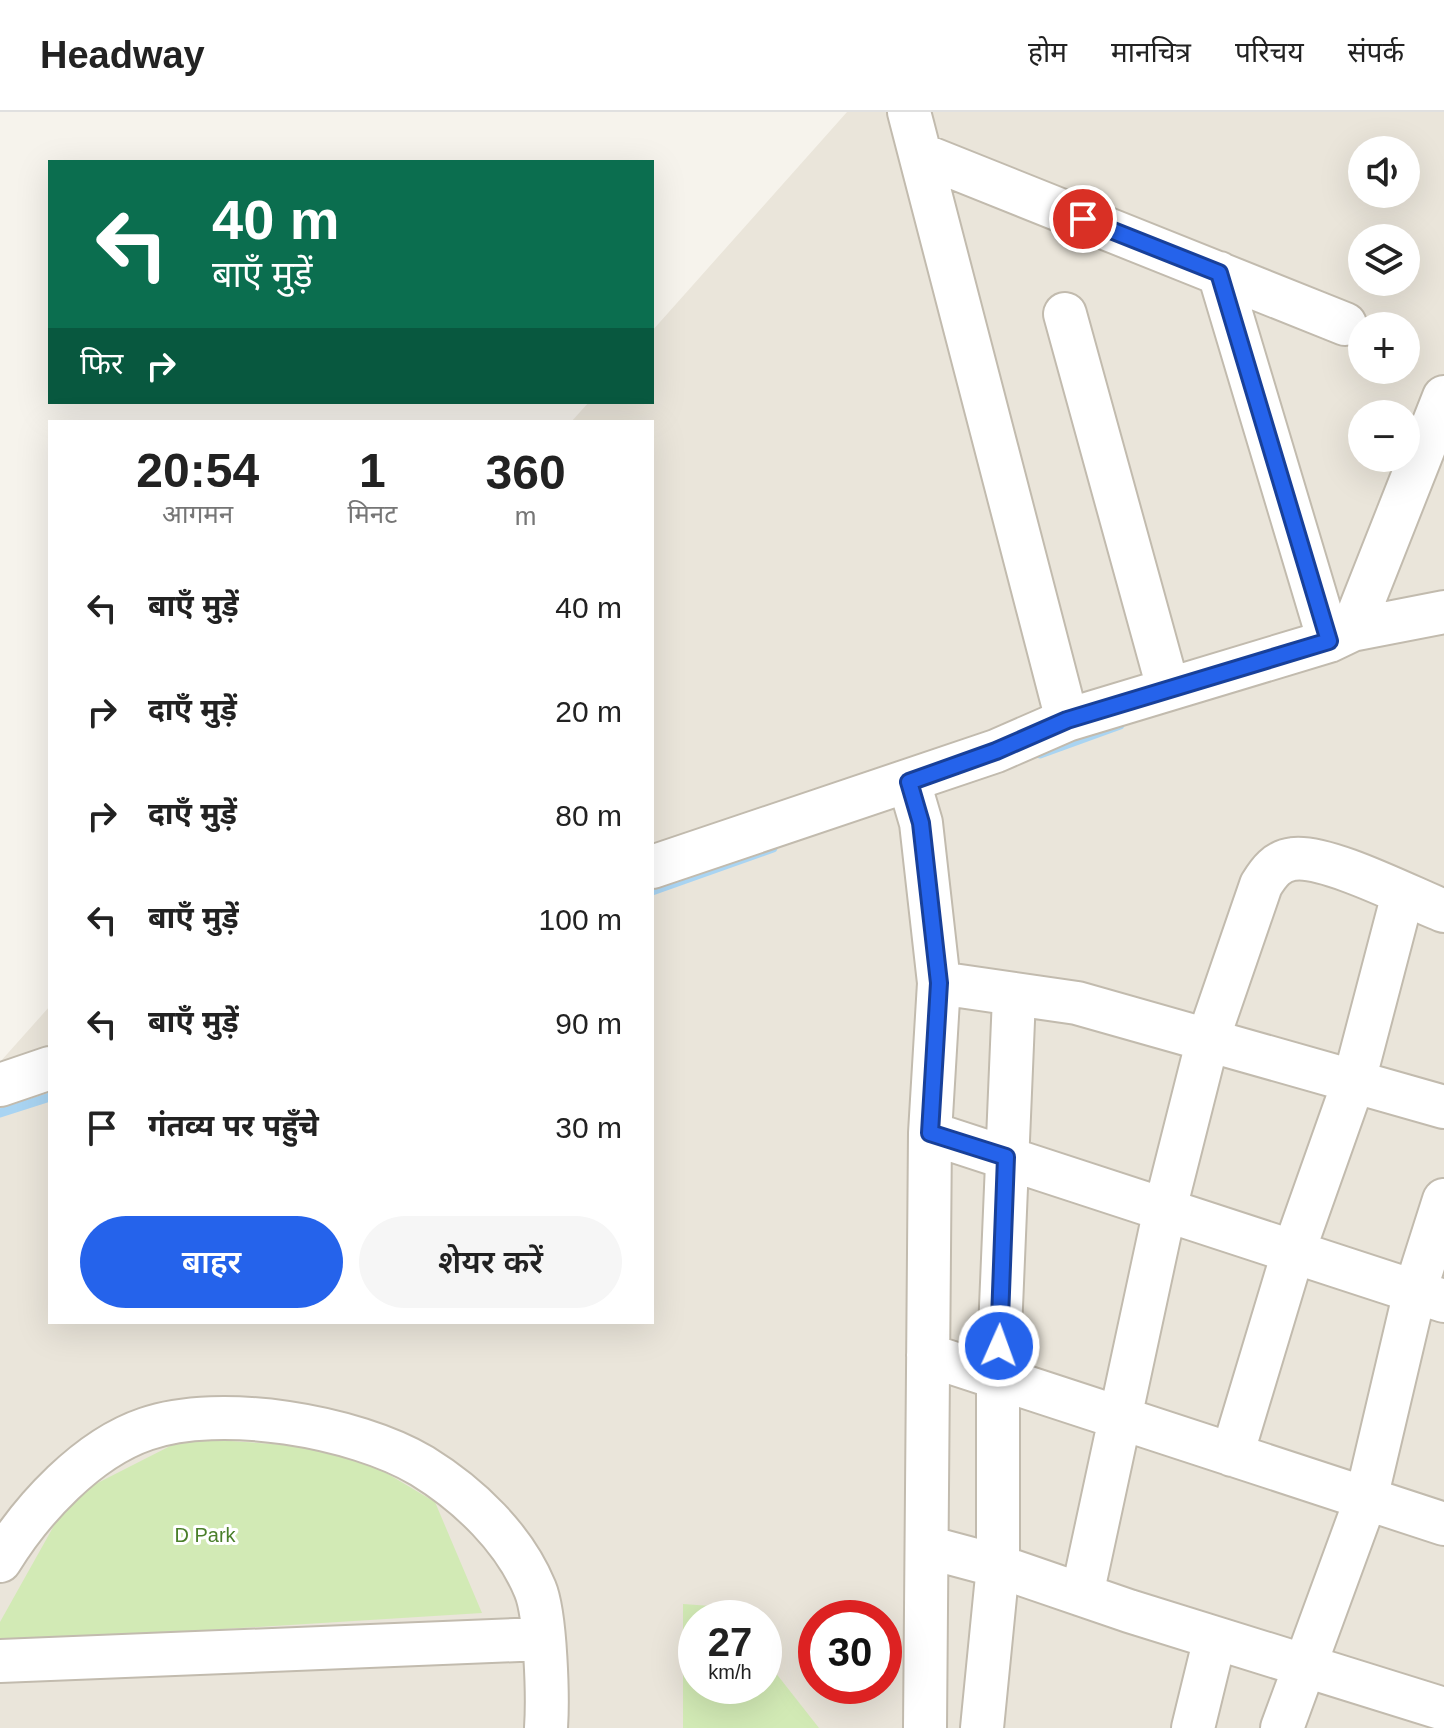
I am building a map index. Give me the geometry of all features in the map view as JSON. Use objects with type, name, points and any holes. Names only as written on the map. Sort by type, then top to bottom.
[{"type":"street","points":[[909,112],[1067,720]]},
{"type":"street","points":[[920,154],[1345,324]]},
{"type":"street","points":[[1219,273],[1340,636]]},
{"type":"street","points":[[1065,314],[1168,688]]},
{"type":"street","points":[[1340,636],[1444,397]]},
{"type":"street","points":[[654,866],[914,799],[996,751],[1067,720],[1340,636],[1444,612]]},
{"type":"street","points":[[914,799],[939,983],[930,1133],[925,1728]]},
{"type":"street","points":[[1082,1595],[1165,1209],[1208,1039],[1261,885],[1278,864],[1294,859],[1317,859],[1444,911]]},
{"type":"street","points":[[1232,1455],[1294,1251],[1354,1081],[1403,894]]},
{"type":"street","points":[[939,983],[1014,997],[1077,1003],[1444,1107]]},
{"type":"street","points":[[982,1728],[998,1566],[998,1378],[1014,997]]},
{"type":"street","points":[[0,1085],[48,1069]]},
{"type":"street","points":[[930,1133],[1429,1296]]},
{"type":"street","points":[[1282,1728],[1308,1666],[1366,1499],[1429,1296],[1444,1200]]},
{"type":"street","points":[[928,1355],[1444,1524]]},
{"type":"street","points":[[0,1561],[17,1533],[50,1497],[94,1458],[143,1429],[183,1419],[226,1417],[270,1421],[357,1440],[420,1465],[458,1491],[490,1520],[521,1564],[537,1592],[546,1728]]},
{"type":"street","points":[[927,1547],[998,1566],[1438,1707]]},
{"type":"street","points":[[1193,1728],[1215,1638]]},
{"type":"street","points":[[0,1661],[542,1639]]},
{"type":"shaded area","points":[[847,112],[1444,112],[1444,1728],[0,1728],[0,1062],[48,1008],[48,1324],[654,1324],[654,420],[573,420],[587,404],[654,404],[654,329]]},
{"type":"green space","name":"D Park","points":[[186,1438],[346,1449],[435,1502],[482,1613],[0,1643],[0,1622],[70,1497]]},
{"type":"green space","points":[[782,1681],[819,1728],[683,1728],[683,1704],[782,1704]]},
{"type":"waterway","points":[[1040,754],[1120,725]]},
{"type":"waterway","points":[[654,890],[773,848]]},
{"type":"waterway","points":[[0,1113],[48,1098]]},
{"type":"route","points":[[999,1346],[1006,1157],[930,1133],[939,983],[921,823],[909,782],[996,751],[1067,720],[1329,641],[1219,273],[1083,219]]}]
